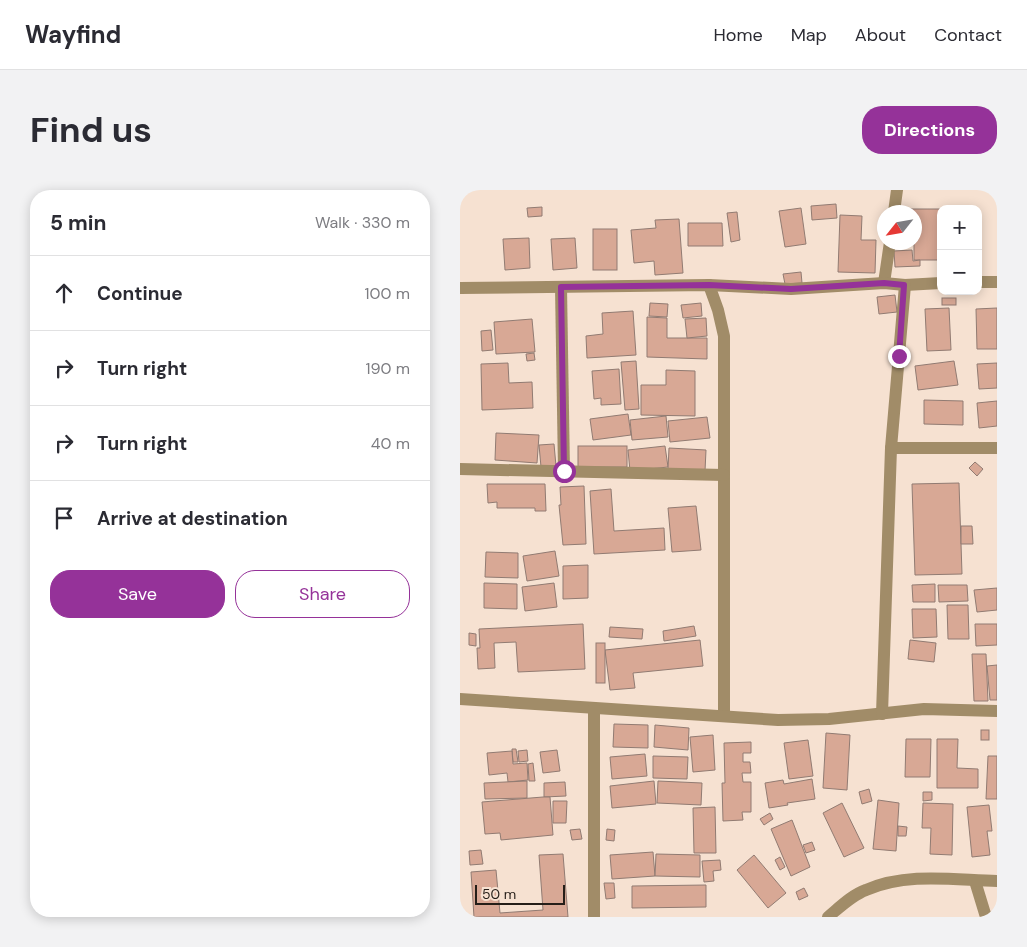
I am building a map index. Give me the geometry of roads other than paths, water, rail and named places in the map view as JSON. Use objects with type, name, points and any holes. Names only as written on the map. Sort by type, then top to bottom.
[{"type":"street","points":[[895,205],[897,190]]},
{"type":"street","points":[[884,283],[889,250]]},
{"type":"street","points":[[982,282],[997,282]]},
{"type":"street","points":[[460,288],[709,285],[791,289],[884,283],[904,285],[937,283]]},
{"type":"street","points":[[709,285],[718,310],[724,336],[724,716]]},
{"type":"street","points":[[882,714],[892,448],[904,285]]},
{"type":"street","points":[[561,287],[564,471]]},
{"type":"street","points":[[892,448],[997,448]]},
{"type":"street","points":[[460,469],[724,475]]},
{"type":"street","points":[[460,699],[778,720],[829,719],[924,709],[997,711]]},
{"type":"street","points":[[594,708],[594,917]]},
{"type":"street","points":[[828,917],[844,903],[864,890],[886,883],[908,879],[997,881]]},
{"type":"street","points":[[975,881],[986,917]]}]
